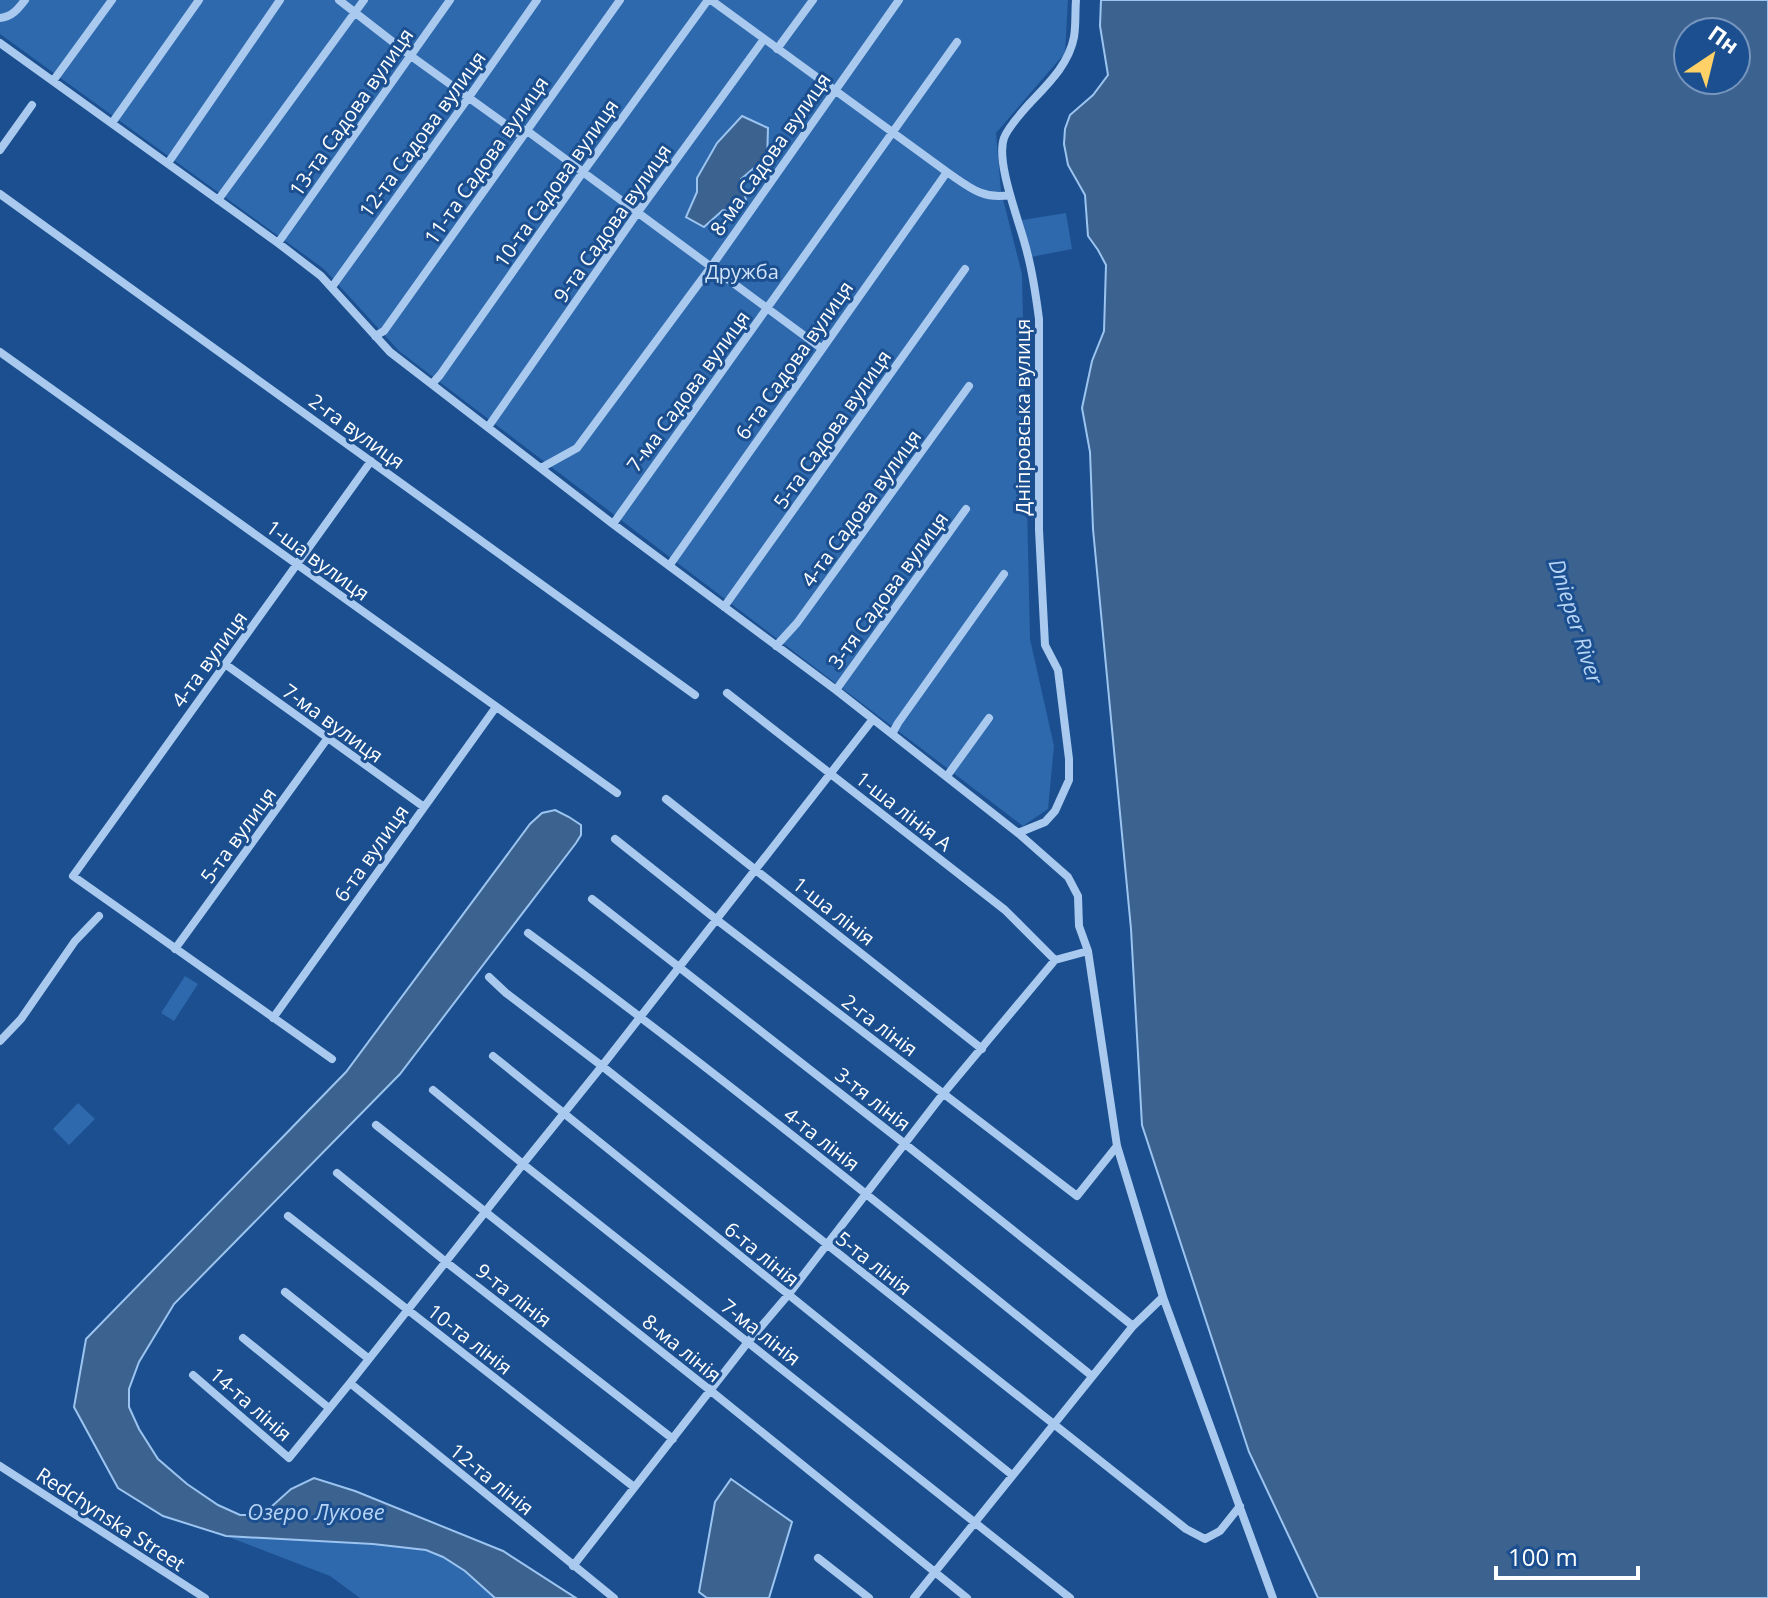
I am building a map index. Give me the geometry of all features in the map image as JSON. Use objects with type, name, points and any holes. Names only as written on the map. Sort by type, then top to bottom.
[{"type":"street","points":[[0,18],[13,13],[25,0]]},
{"type":"street","points":[[53,81],[112,0]]},
{"type":"street","points":[[112,123],[199,0]]},
{"type":"street","points":[[168,163],[280,0]]},
{"type":"street","points":[[339,0],[469,97],[583,172],[821,348]]},
{"type":"street","points":[[218,200],[364,0]]},
{"type":"street","name":"13-та Садова вулиця","points":[[278,243],[450,0]]},
{"type":"street","name":"12-та Садова вулиця","points":[[332,287],[537,0]]},
{"type":"street","name":"11-та Садова вулиця","points":[[375,336],[384,331],[620,0]]},
{"type":"street","points":[[709,0],[980,194],[1010,195]]},
{"type":"street","name":"10-та Садова вулиця","points":[[432,384],[709,0]]},
{"type":"street","points":[[777,49],[813,0]]},
{"type":"street","name":"8-ма Садова вулиця","points":[[541,468],[577,448],[711,267],[899,0]]},
{"type":"street","name":"Дніпровська вулиця","points":[[1018,833],[1045,822],[1055,811],[1069,780],[1069,759],[1058,670],[1045,645],[1039,530],[1039,319],[1027,251],[1002,158],[1004,138],[1023,111],[1056,76],[1068,55],[1074,38],[1076,0]]},
{"type":"street","name":"9-та Садова вулиця","points":[[488,427],[764,39]]},
{"type":"street","name":"7-ма Садова вулиця","points":[[613,524],[957,42]]},
{"type":"street","points":[[0,43],[321,276],[390,352],[836,690],[1018,833],[1068,877],[1078,896],[1079,926],[1088,951],[1117,1146],[1163,1297],[1273,1598]]},
{"type":"street","points":[[0,150],[32,105]]},
{"type":"street","name":"6-та Садова вулиця","points":[[669,566],[947,172]]},
{"type":"street","name":"2-га вулиця","points":[[0,194],[695,695]]},
{"type":"street","name":"5-та Садова вулиця","points":[[724,607],[965,269]]},
{"type":"street","name":"1-ша вулиця","points":[[0,352],[617,793]]},
{"type":"street","name":"4-та Садова вулиця","points":[[776,646],[797,623],[969,386]]},
{"type":"street","name":"4-та вулиця","points":[[175,949],[73,876],[371,461]]},
{"type":"street","name":"3-тя Садова вулиця","points":[[836,690],[966,509]]},
{"type":"street","points":[[892,734],[1004,574]]},
{"type":"street","name":"7-ма вулиця","points":[[225,664],[424,807]]},
{"type":"street","name":"1-ша лінія А","points":[[727,693],[1005,910],[1055,960]]},
{"type":"street","name":"6-та вулиця","points":[[273,1018],[496,707]]},
{"type":"street","points":[[947,776],[989,718]]},
{"type":"street","points":[[243,1338],[329,1408],[757,870],[873,719]]},
{"type":"street","name":"5-та вулиця","points":[[175,949],[327,739]]},
{"type":"street","name":"1-ша лінія","points":[[666,799],[982,1049]]},
{"type":"street","name":"2-га лінія","points":[[615,839],[1077,1196],[1117,1146]]},
{"type":"street","name":"3-тя лінія","points":[[592,899],[1133,1326]]},
{"type":"street","points":[[0,1041],[21,1019],[75,941],[99,916]]},
{"type":"street","name":"4-та лінія","points":[[528,933],[641,1016],[1092,1376]]},
{"type":"street","points":[[175,949],[332,1059]]},
{"type":"street","points":[[573,1566],[827,1246],[943,1094],[1055,960],[1088,951]]},
{"type":"street","name":"5-та лінія","points":[[489,977],[1186,1529],[1205,1539],[1220,1531],[1240,1506]]},
{"type":"street","name":"6-та лінія","points":[[493,1056],[1012,1475]]},
{"type":"street","name":"7-ма лінія","points":[[433,1090],[1070,1598]]},
{"type":"street","name":"8-ма лінія","points":[[376,1125],[967,1598]]},
{"type":"street","name":"9-та лінія","points":[[337,1173],[673,1439]]},
{"type":"street","name":"10-та лінія","points":[[288,1216],[634,1487]]},
{"type":"street","points":[[285,1292],[369,1359]]},
{"type":"street","points":[[914,1598],[1133,1326],[1163,1297]]},
{"type":"street","name":"14-та лінія","points":[[193,1375],[289,1458],[329,1408]]},
{"type":"street","name":"12-та лінія","points":[[350,1383],[614,1598]]},
{"type":"street","name":"Redchynska Street","points":[[0,1466],[205,1598]]},
{"type":"street","points":[[818,1558],[869,1598]]},
{"type":"green space","name":"Дружба","points":[[0,0],[1068,0],[1065,53],[996,133],[1001,191],[1022,274],[1030,639],[1054,746],[1048,809],[1023,826],[399,351],[324,269],[0,34]]},
{"type":"green space","points":[[1066,213],[1072,249],[1031,257],[1022,220]]},
{"type":"green space","points":[[185,976],[198,984],[174,1021],[161,1013]]},
{"type":"green space","points":[[78,1103],[95,1119],[69,1145],[53,1129]]},
{"type":"green space","points":[[226,1536],[426,1550],[466,1571],[495,1598],[360,1598],[330,1576]]},
{"type":"water","name":"Dnieper River","points":[[1101,0],[1768,0],[1768,1598],[1318,1598],[1249,1452],[1142,1125],[1131,929],[1093,529],[1090,452],[1082,408],[1092,361],[1104,331],[1106,265],[1088,236],[1085,195],[1068,165],[1064,144],[1070,115],[1093,95],[1108,75],[1100,26]]},
{"type":"water","points":[[742,116],[768,128],[767,162],[741,179],[746,200],[739,213],[723,210],[704,227],[686,217],[697,192],[697,178],[717,143]]},
{"type":"water","name":"Озеро Лукове","points":[[555,810],[581,825],[581,835],[576,843],[400,1074],[174,1304],[139,1362],[129,1389],[129,1407],[158,1459],[187,1484],[218,1505],[240,1515],[259,1515],[291,1489],[314,1478],[355,1491],[503,1551],[576,1598],[495,1598],[465,1571],[426,1550],[226,1536],[163,1516],[118,1488],[74,1407],[86,1339],[346,1072],[530,824],[542,813]]},
{"type":"water","points":[[731,1479],[792,1522],[769,1598],[707,1598],[699,1592],[715,1502]]}]
